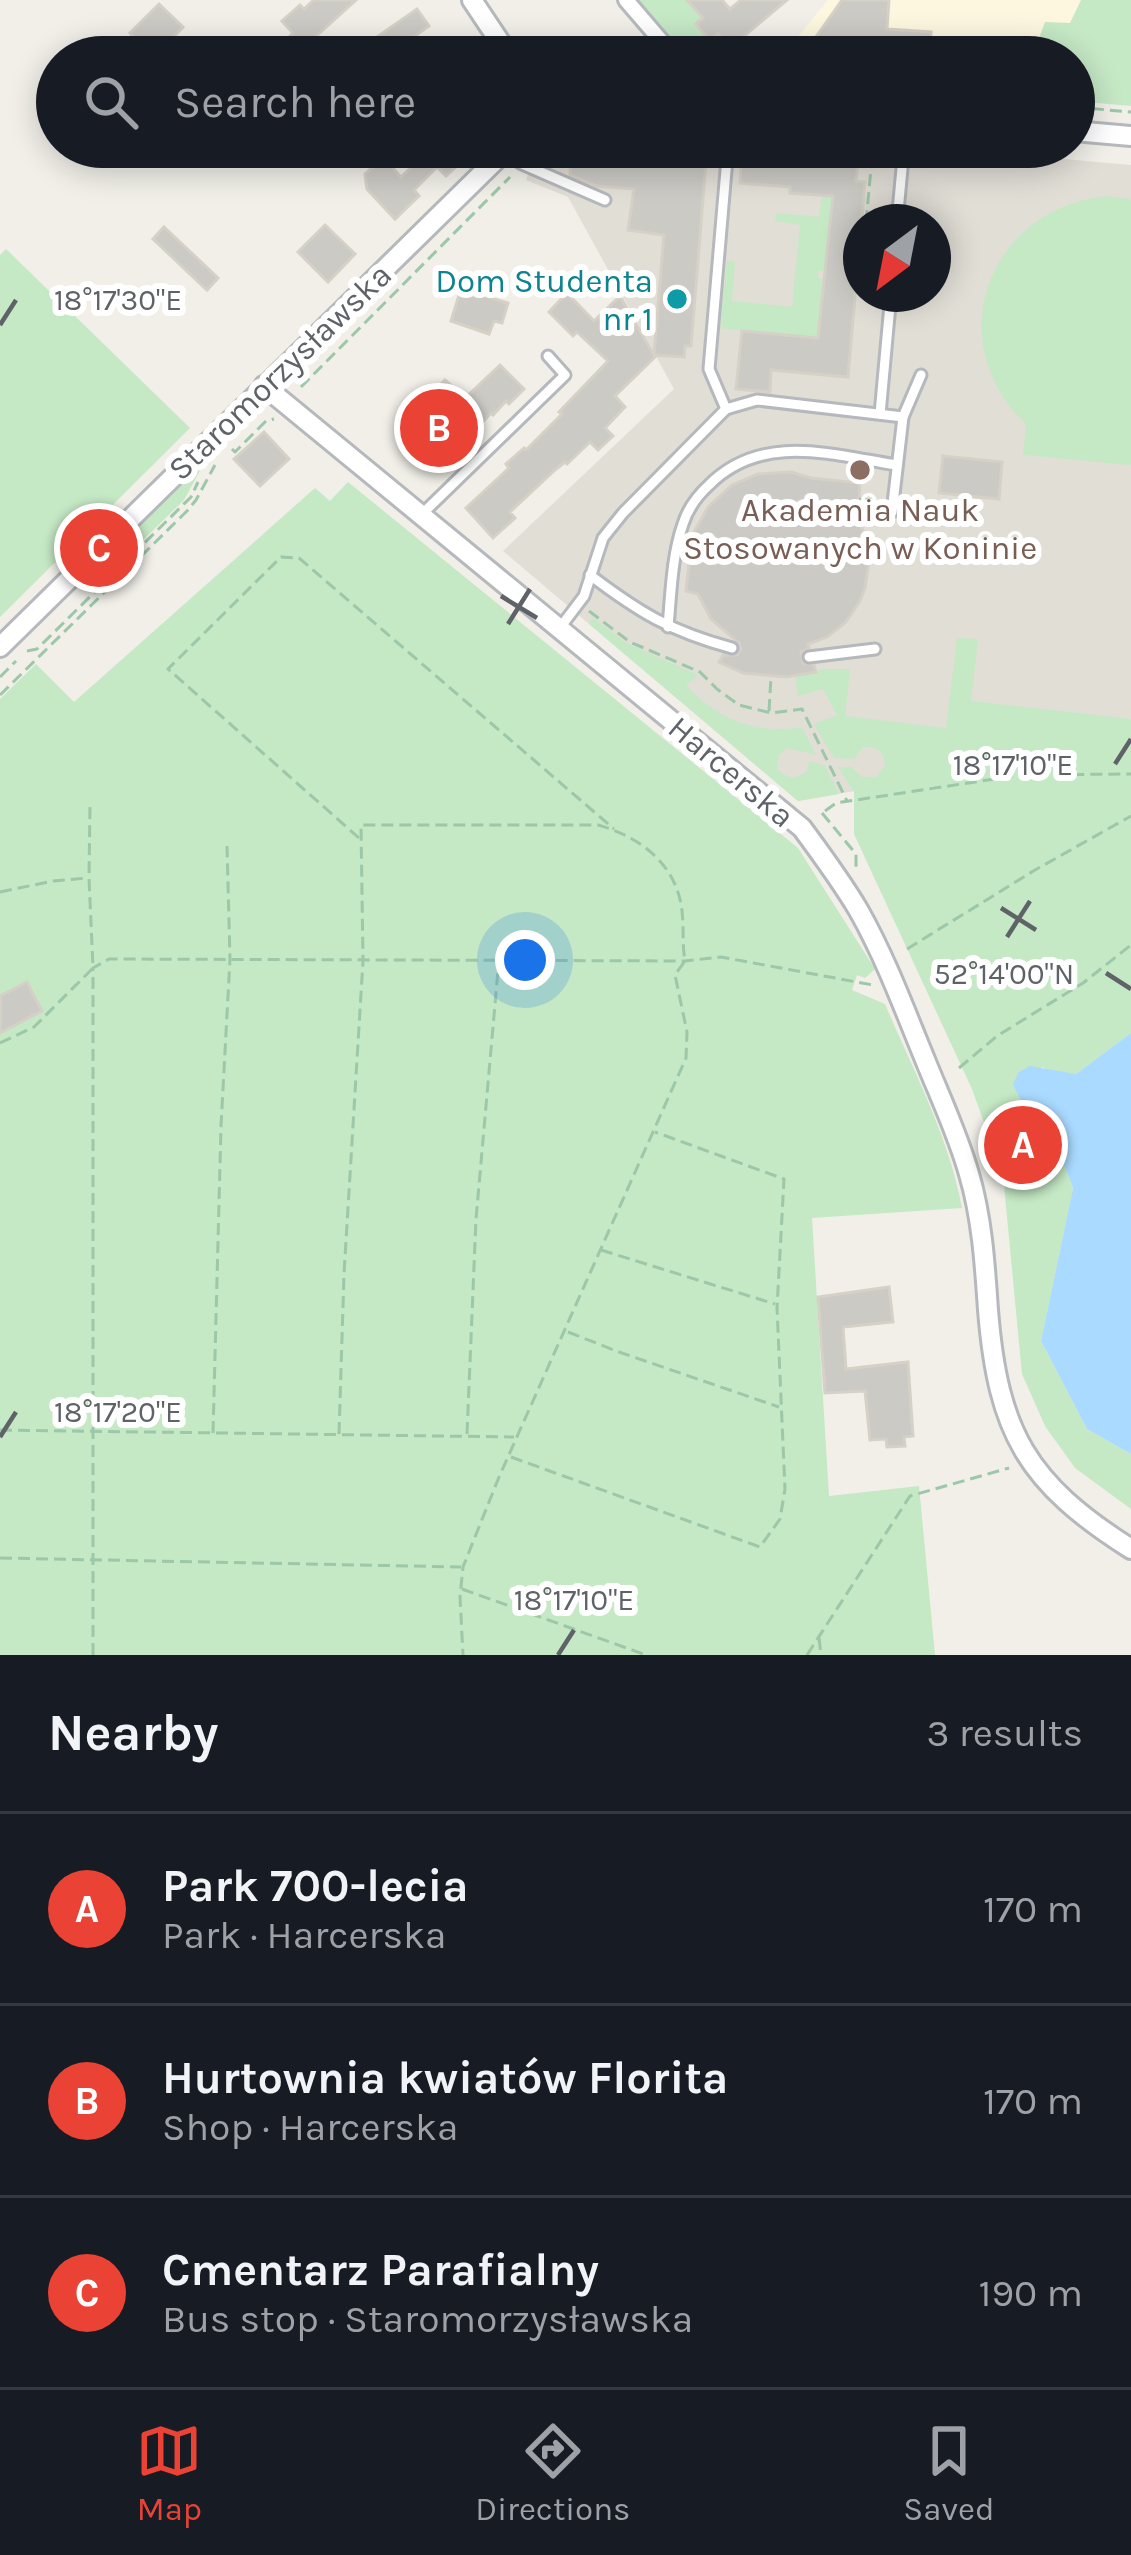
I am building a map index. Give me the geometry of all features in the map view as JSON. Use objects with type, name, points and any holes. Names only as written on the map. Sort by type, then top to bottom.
[{"type":"street","points":[[472,0],[496,36]]},
{"type":"street","points":[[626,0],[657,36]]},
{"type":"street","points":[[1095,133],[1131,136]]},
{"type":"street","name":"Staromorzysławska","points":[[0,647],[277,397],[498,168]]},
{"type":"street","name":"Harcerska","points":[[277,397],[802,828],[857,908],[892,981],[970,1176],[997,1382],[1015,1435],[1030,1462],[1073,1509],[1131,1550]]},
{"type":"lane","points":[[540,168],[605,200]]},
{"type":"lane","points":[[726,168],[709,369],[726,409]]},
{"type":"lane","points":[[899,204],[902,168]]},
{"type":"lane","points":[[880,414],[888,312]]},
{"type":"lane","points":[[420,515],[566,375],[548,356]]},
{"type":"lane","points":[[892,508],[903,417],[921,374]]},
{"type":"lane","points":[[559,629],[580,604],[598,546],[623,513],[726,409],[757,400],[903,417]]},
{"type":"lane","points":[[668,627],[678,542],[687,512],[705,488],[736,462],[791,451],[897,464]]},
{"type":"lane","points":[[590,575],[642,614],[732,648]]},
{"type":"lane","points":[[808,657],[875,649]]},
{"type":"path","points":[[1095,109],[1131,112]]},
{"type":"path","points":[[277,397],[274,419],[235,452],[228,445],[277,397],[298,395],[301,386],[508,179],[509,168]]},
{"type":"path","points":[[867,204],[870,168]]},
{"type":"path","points":[[0,677],[25,652],[37,649],[191,497],[216,457],[187,511],[0,695]]},
{"type":"path","points":[[859,500],[892,508]]},
{"type":"path","points":[[360,839],[168,669],[280,556],[299,558],[616,830],[643,845],[673,878],[683,916],[686,961]]},
{"type":"path","points":[[580,604],[630,642],[700,672],[740,705],[769,713],[802,709],[847,801]]},
{"type":"path","points":[[769,713],[771,677]]},
{"type":"path","points":[[802,828],[836,803],[847,801],[1021,775],[1131,773]]},
{"type":"path","points":[[90,805],[92,1655]]},
{"type":"path","points":[[907,949],[1131,816]]},
{"type":"path","points":[[339,1434],[363,961],[361,825],[598,825],[616,830]]},
{"type":"path","points":[[213,1433],[230,959],[227,846]]},
{"type":"path","points":[[0,892],[88,878]]},
{"type":"path","points":[[958,1068],[1131,945]]},
{"type":"path","points":[[0,1043],[34,1027],[93,968],[109,959],[686,961],[721,957],[874,985],[892,981]]},
{"type":"path","points":[[467,1436],[476,1219],[499,959]]},
{"type":"path","points":[[463,1655],[463,1567],[686,1058],[687,1032],[675,975],[686,961]]},
{"type":"path","points":[[508,1456],[760,1547],[780,1519],[784,1490],[777,1304],[784,1179],[653,1132]]},
{"type":"path","points":[[601,1250],[777,1304]]},
{"type":"path","points":[[565,1330],[781,1407]]},
{"type":"path","points":[[0,1430],[517,1437]]},
{"type":"path","points":[[807,1655],[910,1496],[1030,1462]]},
{"type":"path","points":[[0,1558],[463,1567]]},
{"type":"path","points":[[461,1588],[646,1655]]},
{"type":"path","points":[[819,1636],[821,1655]]},
{"type":"shaded area","points":[[828,0],[1131,0],[1131,106],[1095,103],[1095,36],[798,36]]},
{"type":"shaded area","name":"Akademia Nauk Stosowanych w Koninie","points":[[1131,165],[1131,763],[1007,764],[798,801],[503,551],[674,389],[568,197],[526,180],[530,168]]},
{"type":"green space","points":[[638,0],[687,0],[703,18],[696,25],[706,36],[668,36]]},
{"type":"green space","points":[[1081,0],[1131,0],[1131,106],[1095,103],[1095,36],[1040,36],[1045,22],[1070,23]]},
{"type":"green space","points":[[833,190],[825,271],[818,271],[818,278],[824,279],[818,338],[720,328],[727,261],[735,262],[732,301],[792,307],[800,225],[775,221],[776,213],[819,217],[822,196],[804,194]]},
{"type":"green space","points":[[1107,196],[1131,199],[1131,465],[1023,455],[1026,424],[999,391],[985,355],[982,318],[989,283],[1006,251],[1032,225],[1066,206]]},
{"type":"green space","points":[[6,249],[190,428],[0,617],[0,255]]},
{"type":"green space","points":[[208,456],[184,500],[98,584],[87,573]]},
{"type":"green space","points":[[348,482],[798,848],[875,969],[865,978],[857,975],[852,990],[885,1004],[939,1130],[962,1208],[812,1218],[829,1496],[919,1486],[935,1655],[0,1655],[0,699],[36,664],[74,702],[315,488],[330,501]]},
{"type":"green space","points":[[595,619],[626,643],[698,675],[686,685],[724,715],[769,729],[802,727],[816,755],[787,748],[779,755],[777,769],[795,777],[807,771],[809,761],[825,766],[839,794],[798,801],[589,624]]},
{"type":"green space","points":[[957,638],[978,639],[971,701],[1131,719],[1131,1033],[1076,1074],[1042,1067],[1023,1104],[1068,1167],[1073,1190],[1041,1341],[1087,1429],[1131,1454],[1131,1509],[1075,1468],[1045,1426],[1022,1374],[1003,1175],[972,1089],[854,834],[854,792],[838,767],[876,777],[885,766],[883,757],[876,749],[863,747],[854,759],[834,758],[814,724],[837,715],[823,689],[798,696],[795,677],[823,669],[850,669],[845,716],[946,728]]},
{"type":"water","points":[[1131,1033],[1131,1454],[1087,1429],[1041,1341],[1073,1189],[1062,1160],[1013,1084],[1019,1072],[1030,1066],[1076,1074]]},
{"type":"building","points":[[314,0],[356,0],[316,36],[290,36],[293,33],[282,21],[300,5],[304,9]]},
{"type":"building","points":[[687,0],[722,0],[730,9],[741,0],[787,0],[744,36],[706,36],[696,24],[703,18]]},
{"type":"building","points":[[842,0],[889,0],[887,29],[931,32],[931,36],[817,36]]},
{"type":"building","points":[[159,4],[183,27],[174,36],[130,33]]},
{"type":"building","points":[[417,9],[429,26],[415,36],[378,36]]},
{"type":"building","points":[[372,168],[393,168],[401,177],[411,168],[436,168],[414,190],[419,196],[395,219],[367,189],[365,174]]},
{"type":"building","name":"Dom Studenta nr 1","points":[[570,168],[706,168],[691,346],[685,346],[684,357],[654,355],[664,235],[628,230],[634,189],[596,186],[570,175]]},
{"type":"building","points":[[741,168],[857,168],[856,181],[865,182],[863,204],[843,204],[843,312],[854,312],[848,377],[771,370],[770,392],[736,389],[742,331],[818,338],[833,196],[790,193],[790,187],[740,183]]},
{"type":"building","points":[[325,225],[355,254],[328,282],[298,252]]},
{"type":"building","points":[[164,227],[218,278],[207,290],[153,239]]},
{"type":"building","points":[[460,292],[508,303],[502,323],[494,321],[489,334],[451,321]]},
{"type":"building","points":[[567,293],[594,321],[620,296],[655,357],[615,396],[625,407],[605,428],[613,436],[598,450],[590,442],[555,470],[510,512],[515,518],[493,538],[466,508],[562,414],[559,412],[608,361],[549,312]]},
{"type":"building","points":[[500,365],[524,389],[491,413],[439,470],[398,433],[445,380],[465,398]]},
{"type":"building","points":[[264,432],[289,459],[260,486],[234,459]]},
{"type":"building","points":[[943,456],[1002,462],[999,499],[939,493]]},
{"type":"building","points":[[791,472],[860,483],[858,518],[869,560],[865,588],[845,623],[801,652],[803,663],[814,665],[816,672],[786,677],[743,673],[719,662],[723,655],[737,655],[739,643],[711,619],[698,594],[686,591],[691,544],[708,507],[732,485],[758,474]]},
{"type":"building","points":[[27,982],[42,1011],[0,1033],[0,996]]},
{"type":"building","points":[[889,1287],[893,1322],[843,1327],[846,1369],[908,1362],[913,1436],[904,1437],[905,1446],[887,1447],[886,1439],[870,1440],[865,1391],[825,1393],[818,1297]]},
{"type":"place","name":"Dom Studenta nr 1","points":[[677,299]]},
{"type":"place","name":"Hurtownia kwiatów Florita","points":[[439,428]]},
{"type":"place","name":"Akademia Nauk Stosowanych w Koninie","points":[[860,470]]},
{"type":"place","name":"Cmentarz Parafialny","points":[[99,548]]},
{"type":"place","name":"Park 700-lecia","points":[[1023,1145]]}]
